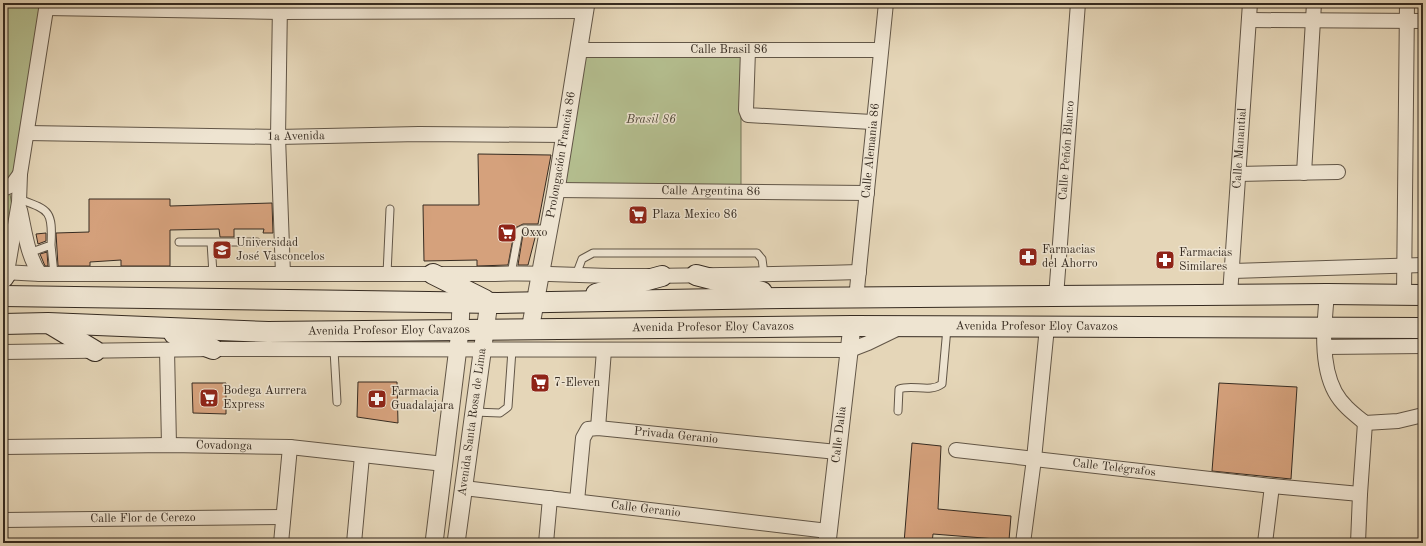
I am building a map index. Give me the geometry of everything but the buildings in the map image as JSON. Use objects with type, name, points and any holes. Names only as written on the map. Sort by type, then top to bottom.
[{"type":"main road","points":[[433,274],[488,302]]},
{"type":"main road","points":[[696,275],[783,298]]},
{"type":"main road","points":[[575,302],[662,276]]},
{"type":"main road","points":[[3,297],[575,302],[783,298],[856,299],[1327,294],[1414,295]]},
{"type":"main road","points":[[3,297],[95,351]]},
{"type":"main road","name":"Avenida Profesor Eloy Cavazos","points":[[3,324],[48,323],[268,332],[485,331],[852,326],[899,328],[1047,327],[1324,338],[1423,328]]},
{"type":"main road","points":[[159,328],[213,349]]},
{"type":"street","name":"Calle Alemania 86","points":[[856,299],[867,193],[872,122],[886,3]]},
{"type":"street","name":"Calle Peñón Blanco","points":[[1056,297],[1078,3]]},
{"type":"street","name":"Calle Manantial","points":[[1230,295],[1233,271],[1250,3]]},
{"type":"street","points":[[1304,173],[1314,3]]},
{"type":"street","points":[[1407,3],[1405,266],[1414,295]]},
{"type":"street","points":[[585,7],[280,8],[46,6],[20,174],[19,200],[4,274],[511,274],[541,272],[576,276],[662,276],[859,272]]},
{"type":"street","name":"Prolongación Francia 86","points":[[530,330],[556,190],[585,7]]},
{"type":"street","points":[[280,8],[278,137],[283,274]]},
{"type":"street","points":[[1249,20],[1313,22],[1423,21]]},
{"type":"street","name":"Calle Brasil 86","points":[[578,50],[880,50]]},
{"type":"street","points":[[748,50],[747,114],[872,122]]},
{"type":"street","name":"1a Avenida","points":[[27,133],[278,137],[420,134],[564,135]]},
{"type":"street","points":[[1238,174],[1338,172]]},
{"type":"street","points":[[3,189],[12,185],[20,174]]},
{"type":"street","name":"Calle Argentina 86","points":[[556,190],[867,193]]},
{"type":"street","points":[[19,200],[29,253],[32,262],[40,274]]},
{"type":"street","points":[[1233,271],[1423,266]]},
{"type":"street","points":[[1327,294],[1324,338],[1329,377],[1335,392],[1351,411],[1365,423],[1398,421],[1423,415]]},
{"type":"street","name":"Avenida Santa Rosa de Lima","points":[[434,543],[460,331],[460,302]]},
{"type":"street","name":"Avenida Santa Rosa de Lima","points":[[456,543],[483,350],[488,302]]},
{"type":"street","name":"Calle Dalia","points":[[828,537],[852,326]]},
{"type":"street","points":[[1023,543],[1034,458],[1047,327]]},
{"type":"street","points":[[3,352],[213,349],[850,350],[899,328]]},
{"type":"street","points":[[1324,338],[1423,346]]},
{"type":"street","points":[[167,350],[169,445]]},
{"type":"street","points":[[577,501],[583,438],[588,429],[598,428],[604,350]]},
{"type":"street","points":[[1358,543],[1365,423]]},
{"type":"street","name":"Privada Geranio","points":[[598,428],[837,452]]},
{"type":"street","name":"Covadonga","points":[[3,447],[169,445],[290,448],[444,464]]},
{"type":"street","points":[[281,543],[290,448]]},
{"type":"street","name":"Calle Telégrafos","points":[[956,450],[1272,486],[1360,494]]},
{"type":"street","points":[[354,543],[362,456]]},
{"type":"street","points":[[1265,543],[1272,486]]},
{"type":"street","name":"Calle Geranio","points":[[464,488],[577,501],[828,537]]},
{"type":"street","points":[[546,543],[550,498]]},
{"type":"street","name":"Calle Flor de Cerezo","points":[[3,520],[283,517]]},
{"type":"lane","points":[[19,200],[44,208],[48,214],[52,233],[51,245],[54,274]]},
{"type":"lane","points":[[388,274],[390,209]]},
{"type":"lane","points":[[511,274],[519,231],[523,229],[549,229]]},
{"type":"lane","points":[[179,242],[257,242]]},
{"type":"lane","points":[[211,242],[213,274]]},
{"type":"lane","points":[[29,253],[51,245]]},
{"type":"lane","points":[[576,276],[582,259],[588,255],[624,252],[757,253],[762,259],[764,274]]},
{"type":"lane","points":[[898,411],[899,390],[904,387],[936,388],[942,384],[947,327]]},
{"type":"lane","points":[[334,350],[337,402]]},
{"type":"lane","points":[[474,412],[500,413],[508,407],[512,350]]},
{"type":"green space","points":[[3,3],[47,3],[20,174],[3,189]]},
{"type":"green space","name":"Brasil 86","points":[[583,52],[741,54],[741,187],[561,187]]},
{"type":"green space","points":[[10,194],[13,213],[3,270],[3,196]]},
{"type":"place","name":"Plaza Mexico 86","points":[[638,215]]},
{"type":"place","name":"Oxxo","points":[[507,233]]},
{"type":"place","name":"Universidad José Vasconcelos","points":[[222,250]]},
{"type":"place","name":"Farmacias del Ahorro","points":[[1028,257]]},
{"type":"place","name":"Farmacias Similares","points":[[1165,260]]},
{"type":"place","name":"7-Eleven","points":[[540,383]]},
{"type":"place","name":"Bodega Aurrera Express","points":[[209,398]]},
{"type":"place","name":"Farmacia Guadalajara","points":[[377,399]]}]
